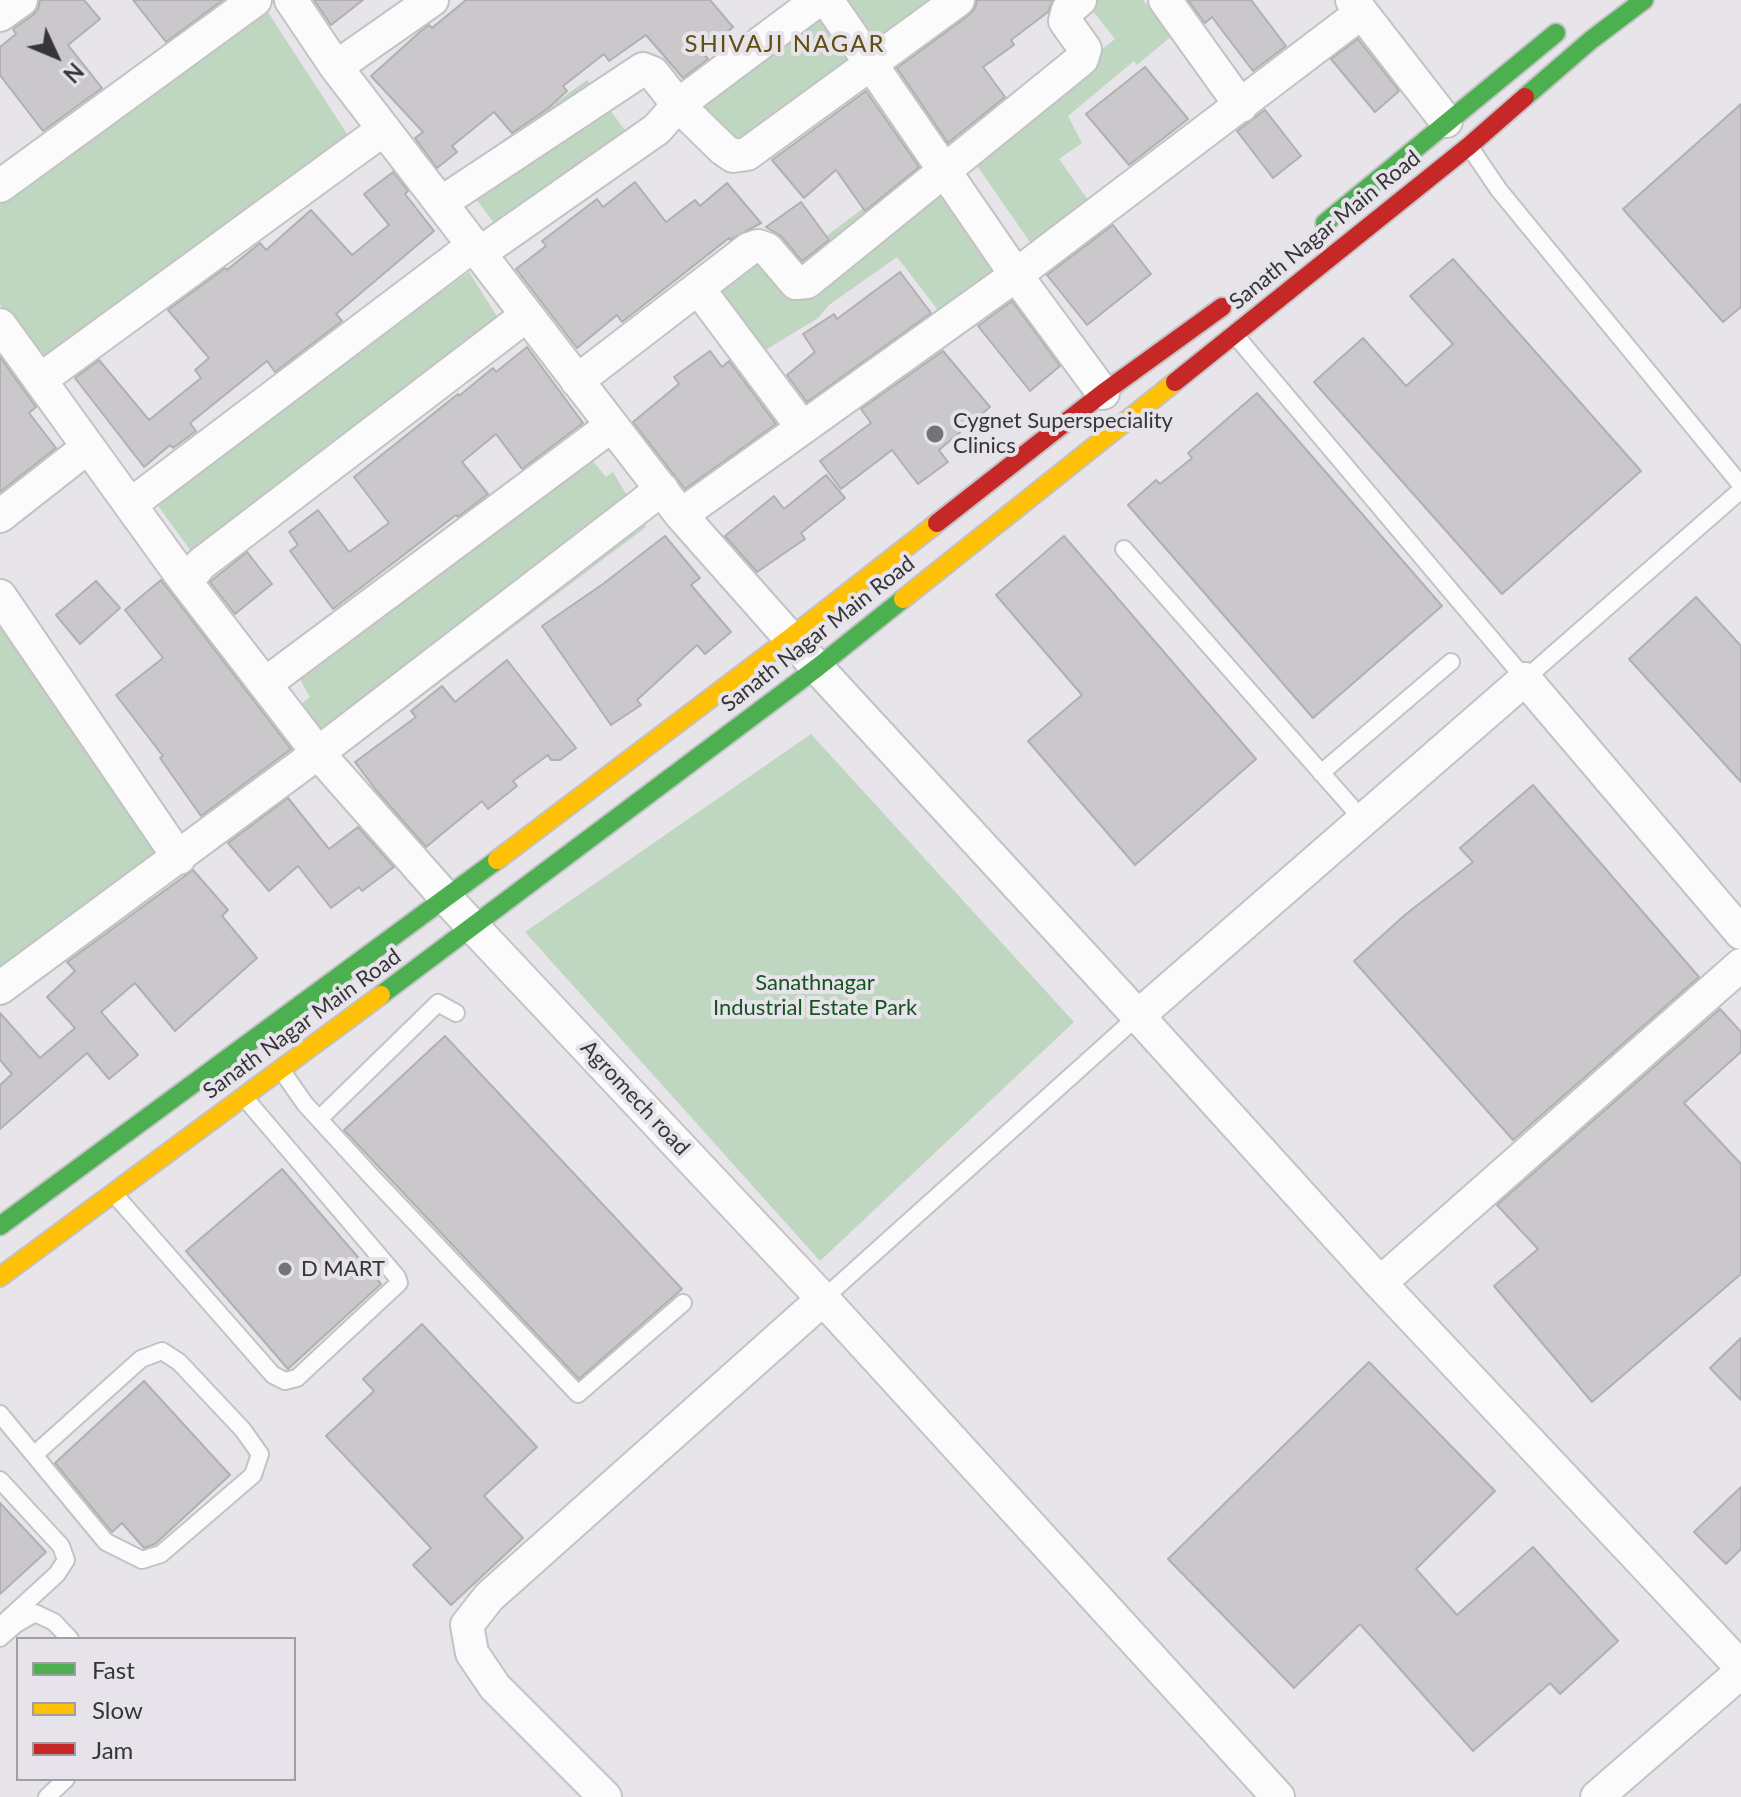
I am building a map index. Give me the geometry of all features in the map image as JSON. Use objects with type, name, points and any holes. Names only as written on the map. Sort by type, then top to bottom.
[{"type":"street","points":[[0,15],[21,0]]},
{"type":"street","points":[[0,186],[255,0]]},
{"type":"street","points":[[291,0],[336,67],[681,515],[1380,1283],[1741,1670],[1597,1797]]},
{"type":"street","points":[[336,67],[432,0]]},
{"type":"street","points":[[130,505],[477,249],[657,129],[678,105],[818,0]]},
{"type":"street","points":[[827,0],[1016,275],[1103,393]]},
{"type":"street","points":[[441,203],[643,69],[653,73],[678,105],[733,156],[747,154],[958,0]]},
{"type":"street","points":[[577,381],[749,249],[758,246],[767,249],[796,283],[807,282],[1082,59],[1085,49],[1065,21],[1068,10],[1080,0]]},
{"type":"street","points":[[1165,0],[1241,106]]},
{"type":"street","name":"Sanath Nagar Main Road","points":[[0,1277],[474,927],[818,667],[1469,146],[1591,40],[1644,0]]},
{"type":"street","points":[[681,515],[1016,275],[1241,106],[1356,6],[1446,121]]},
{"type":"street","points":[[1315,232],[1573,19]]},
{"type":"street","points":[[40,380],[384,129]]},
{"type":"street","points":[[698,288],[802,427]]},
{"type":"street","name":"Sanath Nagar Main Road","points":[[0,1226],[446,898],[790,638],[1103,393],[1231,301]]},
{"type":"street","points":[[186,582],[201,564],[527,315]]},
{"type":"street","name":"Agromech road","points":[[2,331],[186,582],[318,753],[446,898],[823,1299],[1278,1797]]},
{"type":"street","points":[[265,684],[611,426]]},
{"type":"street","points":[[0,516],[88,447]]},
{"type":"street","points":[[0,988],[179,858],[662,489]]},
{"type":"street","points":[[0,596],[179,858]]},
{"type":"street","points":[[1138,1016],[1525,679],[1741,933]]},
{"type":"street","points":[[1380,1283],[1741,965]]},
{"type":"street","points":[[605,1797],[495,1687],[472,1653],[467,1625],[489,1597],[823,1299]]},
{"type":"lane","points":[[1234,333],[1525,679],[1741,487],[1446,121]]},
{"type":"lane","points":[[1124,549],[1363,820]]},
{"type":"lane","points":[[1321,773],[1451,662]]},
{"type":"lane","points":[[319,1119],[438,1003],[456,1013]]},
{"type":"lane","points":[[823,1299],[1138,1016]]},
{"type":"lane","points":[[281,1069],[319,1119],[578,1394],[683,1303]]},
{"type":"lane","points":[[113,1193],[273,1375],[285,1381],[297,1378],[399,1283],[243,1097]]},
{"type":"lane","points":[[0,1414],[106,1542],[142,1560],[161,1554],[253,1475],[260,1454],[232,1418],[179,1362],[162,1351],[141,1359],[34,1455]]},
{"type":"lane","points":[[0,1480],[61,1546],[66,1560],[57,1574],[0,1626]]},
{"type":"lane","points":[[0,1638],[35,1613],[54,1622],[68,1637]]},
{"type":"lane","points":[[47,1797],[64,1781]]},
{"type":"green space","points":[[260,0],[351,140],[45,371],[0,304],[0,193]]},
{"type":"green space","points":[[832,0],[953,0],[875,55]]},
{"type":"green space","points":[[1084,0],[1143,0],[1173,35],[1137,65],[1134,61],[1068,116],[1082,143],[1059,159],[1093,207],[1036,251],[969,154],[1115,39]]},
{"type":"green space","points":[[823,3],[863,60],[741,148],[688,105]]},
{"type":"green space","points":[[587,80],[631,138],[502,234],[457,173]]},
{"type":"green space","points":[[918,167],[996,272],[941,314],[897,257],[829,305],[818,318],[756,356],[704,290],[759,251],[780,271]]},
{"type":"green space","points":[[434,271],[447,288],[469,272],[503,326],[196,558],[145,488]]},
{"type":"green space","points":[[584,450],[606,477],[613,472],[646,527],[340,758],[301,704],[310,697],[293,667]]},
{"type":"green space","points":[[0,608],[169,855],[0,978]]},
{"type":"green space","name":"Sanathnagar Industrial Estate Park","points":[[811,734],[1074,1022],[820,1261],[525,932]]},
{"type":"building","points":[[40,0],[84,0],[100,19],[68,45],[102,88],[43,131],[0,75],[0,47],[16,34],[13,29],[33,15]]},
{"type":"building","points":[[133,0],[223,0],[166,42]]},
{"type":"building","points":[[314,0],[363,0],[331,25]]},
{"type":"building","points":[[466,0],[710,0],[733,27],[703,53],[708,59],[683,78],[646,35],[609,61],[604,54],[563,86],[567,91],[547,109],[512,133],[494,112],[452,146],[457,152],[437,168],[415,138],[423,132],[371,76],[421,31],[429,25],[432,28]]},
{"type":"building","points":[[977,0],[1053,0],[1048,12],[1011,40],[1014,45],[983,67],[1005,97],[948,143],[897,68],[969,15]]},
{"type":"building","points":[[1188,0],[1251,0],[1286,46],[1253,71],[1212,17],[1205,23]]},
{"type":"building","points":[[1358,39],[1399,91],[1375,112],[1331,59]]},
{"type":"building","points":[[1145,67],[1188,119],[1129,165],[1086,114]]},
{"type":"building","points":[[866,91],[919,167],[865,211],[836,170],[804,198],[772,160]]},
{"type":"building","points":[[1741,104],[1741,307],[1723,322],[1623,209]]},
{"type":"building","points":[[1265,110],[1301,156],[1273,178],[1237,131]]},
{"type":"building","points":[[393,172],[408,191],[405,194],[434,231],[336,314],[342,321],[275,372],[267,361],[190,423],[196,431],[173,448],[170,445],[144,467],[75,378],[99,360],[149,420],[201,378],[195,370],[209,358],[168,310],[260,243],[266,250],[311,210],[352,255],[389,225],[364,194]]},
{"type":"building","points":[[635,182],[666,222],[695,200],[700,206],[727,183],[761,223],[729,238],[622,322],[617,315],[577,348],[516,269],[546,246],[542,241],[597,199],[603,207]]},
{"type":"building","points":[[801,202],[829,240],[802,261],[781,236],[766,227]]},
{"type":"building","points":[[1113,225],[1151,274],[1087,325],[1047,275]]},
{"type":"building","points":[[1453,259],[1641,471],[1502,594],[1314,382],[1363,338],[1406,386],[1453,344],[1410,296]]},
{"type":"building","points":[[900,272],[931,313],[807,402],[787,375],[815,352],[803,334],[834,314],[837,319]]},
{"type":"building","points":[[1012,301],[1060,366],[1030,391],[978,326]]},
{"type":"building","points":[[527,347],[583,423],[522,469],[496,434],[462,462],[488,494],[333,609],[290,551],[298,545],[289,532],[318,510],[349,552],[389,523],[354,477],[458,394],[493,368],[496,372]]},
{"type":"building","points":[[710,351],[722,367],[729,361],[776,424],[685,489],[633,422],[679,384],[674,377]]},
{"type":"building","points":[[943,351],[990,407],[939,450],[948,462],[918,484],[892,450],[841,489],[820,461],[871,423],[861,409]]},
{"type":"building","points":[[0,357],[36,407],[29,413],[56,448],[0,492]]},
{"type":"building","points":[[1257,393],[1442,606],[1313,718],[1128,505],[1156,480],[1160,484],[1192,458],[1188,453]]},
{"type":"building","points":[[826,475],[845,498],[801,533],[805,539],[757,572],[725,536],[774,496],[784,509]]},
{"type":"building","points":[[665,536],[700,578],[691,585],[731,632],[705,654],[697,645],[637,700],[641,705],[611,725],[542,626]]},
{"type":"building","points":[[1064,536],[1256,759],[1135,865],[1028,741],[1082,695],[996,595]]},
{"type":"building","points":[[247,552],[272,584],[235,614],[210,582]]},
{"type":"building","points":[[161,580],[291,749],[201,816],[160,758],[163,756],[116,695],[163,658],[125,610]]},
{"type":"building","points":[[96,581],[120,608],[80,644],[56,615]]},
{"type":"building","points":[[1696,597],[1741,646],[1741,782],[1629,659]]},
{"type":"building","points":[[507,660],[576,748],[560,760],[551,760],[548,755],[513,781],[517,786],[488,809],[482,801],[426,847],[355,762],[416,717],[411,711],[442,686],[455,702]]},
{"type":"building","points":[[1533,785],[1699,977],[1513,1140],[1354,961],[1406,914],[1473,862],[1460,848]]},
{"type":"building","points":[[288,798],[329,849],[358,827],[394,867],[362,891],[359,887],[331,908],[298,866],[269,891],[228,843]]},
{"type":"building","points":[[193,870],[228,910],[222,916],[257,958],[175,1031],[135,983],[101,1012],[138,1055],[109,1079],[87,1053],[0,1129],[0,1085],[12,1074],[0,1060],[0,1013],[40,1058],[75,1028],[47,997],[75,971],[67,962]]},
{"type":"building","points":[[1720,1009],[1741,1032],[1741,1052],[1684,1103],[1741,1164],[1741,1274],[1592,1402],[1494,1286],[1538,1249],[1497,1205]]},
{"type":"building","points":[[445,1036],[682,1289],[579,1379],[344,1130]]},
{"type":"building","name":"D MART","points":[[282,1169],[381,1284],[288,1369],[186,1251]]},
{"type":"building","points":[[422,1324],[537,1447],[484,1496],[523,1538],[451,1605],[413,1565],[431,1548],[326,1436],[374,1391],[363,1379]]},
{"type":"building","points":[[1741,1338],[1741,1400],[1710,1368]]},
{"type":"building","points":[[1369,1362],[1495,1491],[1416,1569],[1457,1615],[1533,1547],[1618,1641],[1560,1694],[1550,1683],[1473,1751],[1360,1624],[1294,1688],[1168,1559]]},
{"type":"building","points":[[144,1381],[230,1475],[155,1544],[144,1548],[122,1523],[112,1532],[55,1463]]},
{"type":"building","points":[[1741,1487],[1741,1549],[1726,1564],[1694,1532]]},
{"type":"building","points":[[0,1503],[46,1552],[0,1594]]},
{"type":"traffic: fast","points":[[1525,97],[1591,40],[1644,0]]},
{"type":"traffic: fast","points":[[1325,223],[1556,33]]},
{"type":"traffic: fast","points":[[381,995],[818,667],[903,599]]},
{"type":"traffic: fast","points":[[0,1226],[497,860]]},
{"type":"traffic: slow","points":[[903,599],[1175,382]]},
{"type":"traffic: slow","points":[[497,860],[937,523]]},
{"type":"traffic: slow","points":[[0,1277],[381,995]]},
{"type":"traffic: jam","points":[[1175,382],[1469,146],[1525,97]]},
{"type":"traffic: jam","points":[[937,523],[1103,393],[1222,307]]},
{"type":"place","name":"Cygnet Superspeciality Clinics","points":[[935,434]]},
{"type":"place","name":"D MART","points":[[285,1269]]},
{"type":"district","name":"SHIVAJI NAGAR","points":[[785,44]]}]
